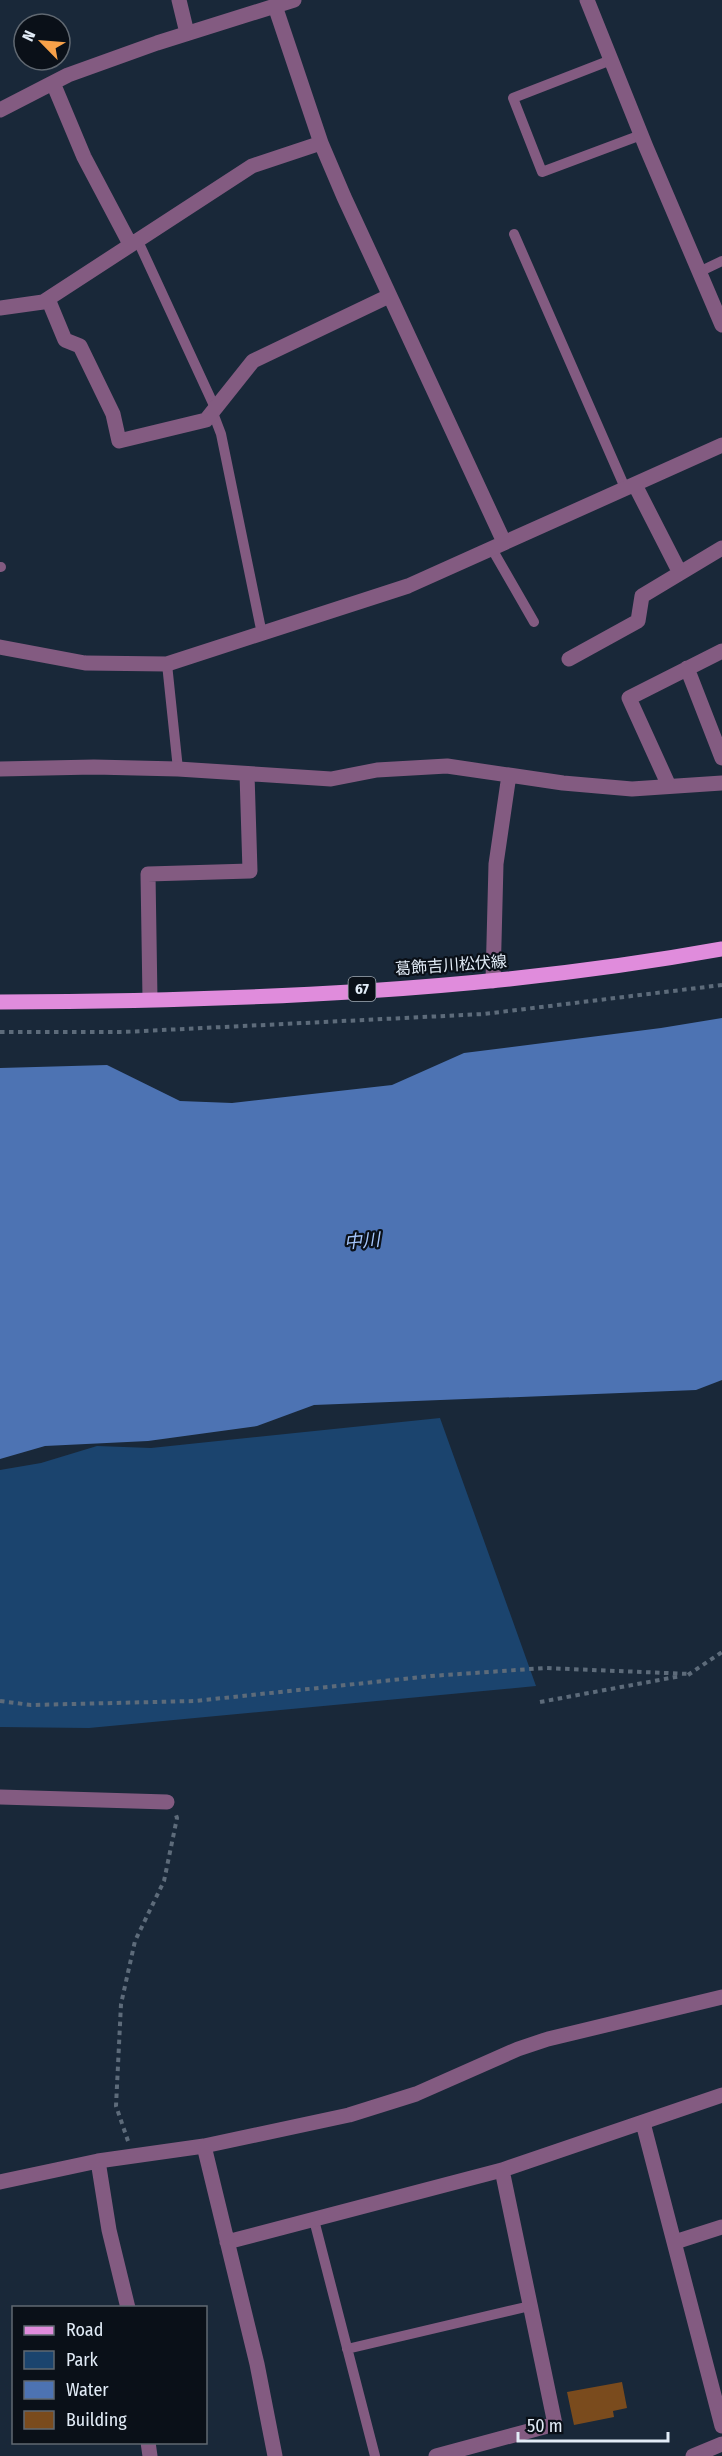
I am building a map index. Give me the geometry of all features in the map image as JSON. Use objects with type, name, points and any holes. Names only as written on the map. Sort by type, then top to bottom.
[{"type":"main road","name":"葛飾吉川松伏線","points":[[0,1002],[308,993],[493,981],[650,962],[722,949]]},
{"type":"street","points":[[178,0],[187,33]]},
{"type":"street","points":[[0,110],[68,75],[187,33],[292,0]]},
{"type":"street","points":[[593,2],[611,60],[722,325]]},
{"type":"street","points":[[275,6],[321,143],[498,546]]},
{"type":"street","points":[[53,83],[84,157],[133,242]]},
{"type":"street","points":[[0,308],[48,299],[252,166],[321,143]]},
{"type":"street","points":[[48,299],[65,340],[80,346],[113,414],[119,441],[206,420],[253,361],[389,296]]},
{"type":"street","points":[[0,647],[85,663],[167,664],[398,590],[722,445]]},
{"type":"street","points":[[630,488],[680,573]]},
{"type":"street","points":[[569,659],[638,621],[642,596],[722,548]]},
{"type":"street","points":[[669,786],[629,698],[722,651]]},
{"type":"street","points":[[687,668],[722,758]]},
{"type":"street","points":[[0,769],[94,767],[178,769],[331,778],[377,770],[447,766],[597,787],[632,789],[722,783]]},
{"type":"street","points":[[150,999],[148,873],[250,872],[247,774]]},
{"type":"street","points":[[493,981],[496,864],[509,775]]},
{"type":"street","points":[[0,1797],[167,1802]]},
{"type":"street","points":[[0,2182],[98,2161],[204,2146],[349,2115],[416,2094],[548,2038],[722,1997]]},
{"type":"street","points":[[227,2242],[502,2170],[722,2095]]},
{"type":"street","points":[[643,2122],[722,2426]]},
{"type":"street","points":[[204,2146],[257,2364],[275,2456]]},
{"type":"street","points":[[98,2161],[109,2230],[128,2306]]},
{"type":"street","points":[[436,2456],[555,2424],[502,2170]]},
{"type":"street","points":[[675,2242],[722,2227]]},
{"type":"street","points":[[693,2456],[722,2444]]},
{"type":"lane","points":[[611,60],[513,98],[542,172],[641,135]]},
{"type":"lane","points":[[514,234],[630,488]]},
{"type":"lane","points":[[133,242],[214,412],[221,434],[262,634]]},
{"type":"lane","points":[[699,272],[722,261]]},
{"type":"lane","points":[[498,546],[534,622]]},
{"type":"lane","points":[[167,664],[178,769]]},
{"type":"lane","points":[[314,2220],[375,2456]]},
{"type":"lane","points":[[347,2349],[530,2306]]},
{"type":"path","points":[[0,1032],[123,1032],[484,1014],[722,985]]},
{"type":"path","points":[[540,1702],[690,1674],[722,1652]]},
{"type":"path","points":[[0,1701],[31,1706],[195,1701],[431,1676],[544,1668],[690,1674]]},
{"type":"path","points":[[134,2156],[116,2106],[121,2004],[135,1941],[164,1881],[177,1818],[167,1802]]},
{"type":"green space","points":[[440,1418],[536,1686],[89,1728],[0,1727],[0,1470],[41,1463],[97,1446],[151,1448]]},
{"type":"water","name":"中川","points":[[722,1018],[722,1380],[696,1390],[314,1405],[257,1426],[148,1441],[45,1446],[0,1459],[0,1068],[107,1065],[180,1101],[232,1103],[392,1085],[464,1053]]},
{"type":"building","points":[[622,2382],[627,2408],[613,2411],[614,2417],[574,2425],[567,2392]]}]
